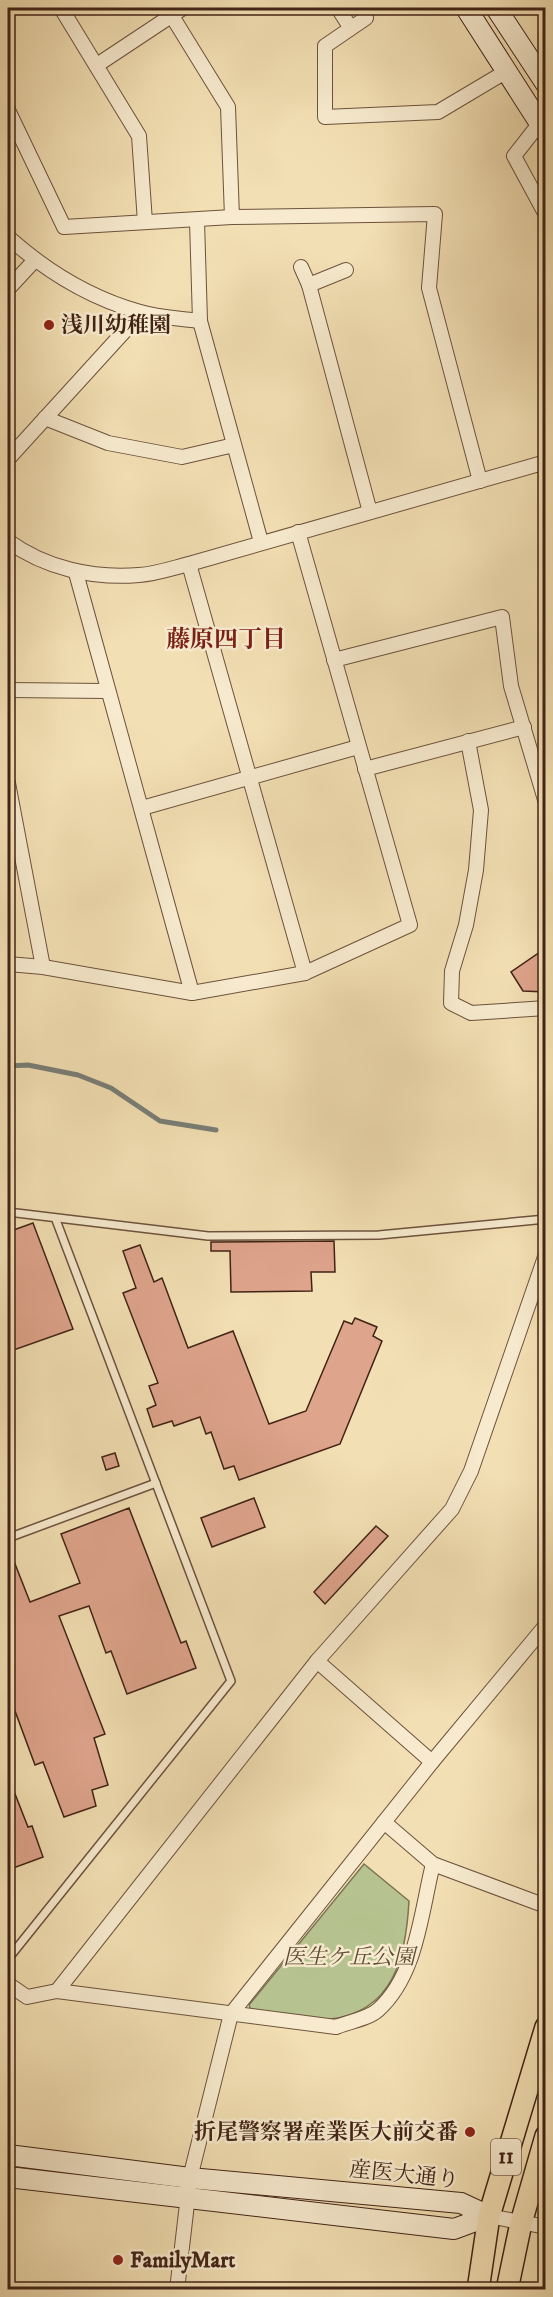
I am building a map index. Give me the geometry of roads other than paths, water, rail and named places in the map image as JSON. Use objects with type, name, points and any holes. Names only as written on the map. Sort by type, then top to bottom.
[{"type":"main road","name":"11","points":[[478,2289],[489,2216],[546,2027]]},
{"type":"main road","name":"11","points":[[507,2289],[521,2223],[546,2136]]},
{"type":"street","points":[[61,8],[139,136],[145,222]]},
{"type":"street","points":[[97,65],[169,12],[183,8]]},
{"type":"street","points":[[338,8],[351,27]]},
{"type":"street","points":[[466,8],[542,129],[514,156],[546,215]]},
{"type":"street","points":[[496,8],[546,84]]},
{"type":"street","points":[[169,12],[228,107],[232,217]]},
{"type":"street","points":[[366,18],[325,46],[326,117],[438,111],[507,71]]},
{"type":"street","points":[[8,110],[64,227],[197,221],[232,217],[435,214],[429,288],[480,481]]},
{"type":"street","points":[[197,221],[200,321],[261,542]]},
{"type":"street","points":[[8,237],[34,261],[83,291],[141,313],[200,321]]},
{"type":"street","points":[[8,289],[34,261]]},
{"type":"street","points":[[301,267],[309,285],[370,512]]},
{"type":"street","points":[[309,285],[346,270]]},
{"type":"street","points":[[8,459],[141,313]]},
{"type":"street","points":[[45,418],[108,443],[182,457],[234,445]]},
{"type":"street","points":[[8,541],[25,554],[76,573],[139,575],[189,564],[546,462]]},
{"type":"street","points":[[8,964],[43,967],[192,993],[305,973],[410,925],[298,532]]},
{"type":"street","points":[[189,564],[305,973]]},
{"type":"street","points":[[76,573],[106,691],[142,808],[192,993]]},
{"type":"street","points":[[334,660],[502,617],[512,686],[546,803]]},
{"type":"street","points":[[8,690],[106,691]]},
{"type":"street","points":[[365,769],[524,727]]},
{"type":"street","points":[[468,741],[481,810],[476,870],[466,925],[452,972],[452,1003],[471,1013],[546,1008]]},
{"type":"street","points":[[142,808],[358,747]]},
{"type":"street","points":[[8,783],[43,967]]},
{"type":"street","points":[[57,1992],[317,1661],[452,1509],[471,1471],[546,1254]]},
{"type":"street","points":[[177,2289],[189,2178],[231,2014],[432,1762],[546,1625]]},
{"type":"street","points":[[317,1661],[432,1762]]},
{"type":"street","points":[[384,1822],[433,1864],[546,1906]]},
{"type":"street","points":[[8,1984],[27,1997],[57,1992],[336,2027],[377,2011],[400,1985],[413,1947],[433,1864]]},
{"type":"street","name":"産医大通り","points":[[8,2155],[189,2178],[460,2204],[489,2216]]},
{"type":"street","name":"産医大通り","points":[[8,2177],[454,2229],[489,2216]]},
{"type":"street","points":[[489,2216],[546,2227]]},
{"type":"lane","points":[[8,1212],[56,1220],[208,1236],[379,1235],[546,1219]]},
{"type":"lane","points":[[8,1959],[231,1681],[56,1220]]},
{"type":"lane","points":[[8,1538],[156,1483]]},
{"type":"waterway","points":[[8,1066],[28,1065],[78,1075],[111,1088],[160,1121],[216,1130]]},
{"type":"place","name":"浅川幼稚園","points":[[49,325]]},
{"type":"place","name":"折尾警察署産業医大前交番","points":[[470,2132]]},
{"type":"place","name":"FamilyMart","points":[[118,2260]]},
{"type":"district","name":"藤原四丁目","points":[[226,640]]},
{"type":"park label","name":"医生ケ丘公園","points":[[349,1957]]}]
